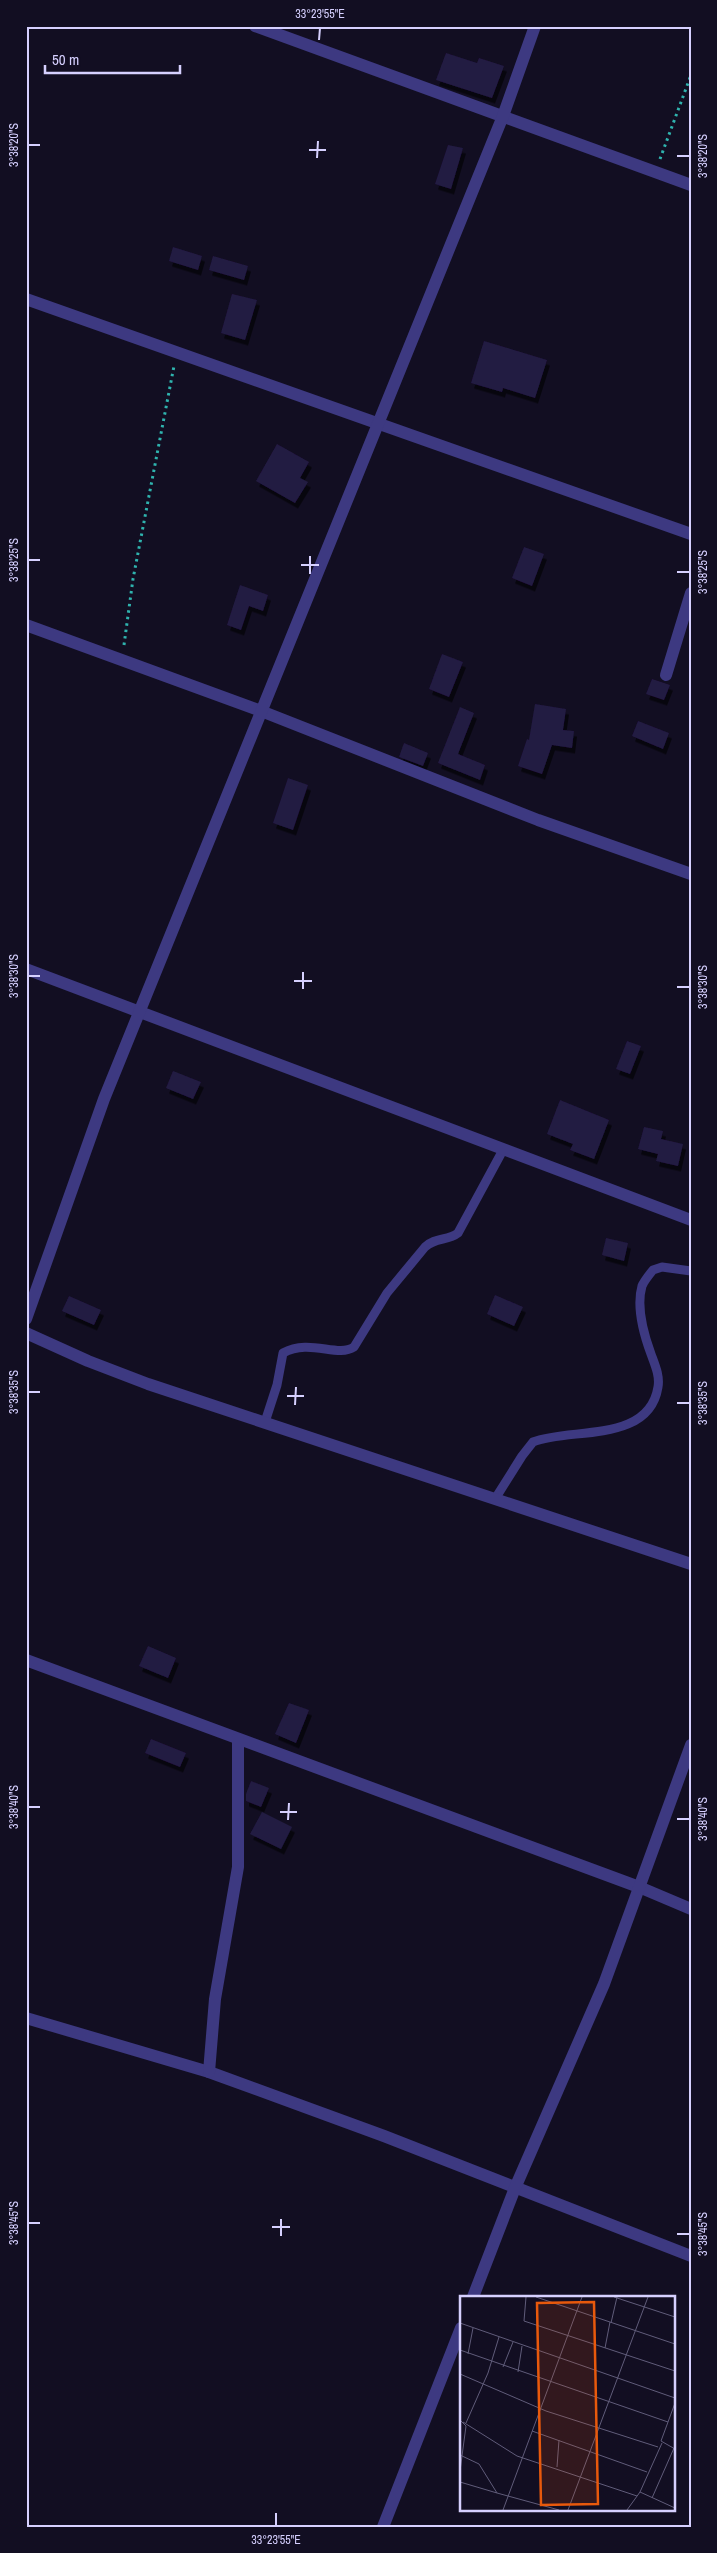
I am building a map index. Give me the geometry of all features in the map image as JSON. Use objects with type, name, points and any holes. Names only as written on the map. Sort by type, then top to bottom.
[{"type":"street","points":[[255,26],[691,185]]},
{"type":"street","points":[[26,1319],[104,1099],[141,1012],[377,422],[502,116],[535,26]]},
{"type":"street","points":[[26,299],[177,354],[377,422],[691,534]]},
{"type":"street","points":[[666,675],[691,593]]},
{"type":"street","points":[[26,624],[261,711],[538,820],[691,874]]},
{"type":"street","points":[[26,969],[691,1220]]},
{"type":"street","points":[[26,1333],[96,1364],[495,1500],[691,1564]]},
{"type":"street","points":[[26,1660],[639,1887],[691,1909]]},
{"type":"street","points":[[209,2072],[215,1999],[238,1867],[238,1739]]},
{"type":"street","points":[[473,2296],[515,2188],[604,1984],[691,1745]]},
{"type":"street","points":[[26,2018],[209,2072],[384,2136],[691,2256]]},
{"type":"street","points":[[383,2527],[460,2331]]},
{"type":"lane","points":[[265,1422],[277,1385],[283,1353],[303,1346],[340,1350],[354,1347],[387,1293],[425,1247],[432,1241],[452,1237],[458,1233],[503,1150]]},
{"type":"lane","points":[[495,1500],[522,1456],[533,1442],[608,1431],[627,1424],[641,1415],[651,1404],[657,1394],[659,1380],[642,1326],[642,1286],[652,1270],[668,1267],[691,1270]]},
{"type":"path","points":[[656,172],[691,75]]},
{"type":"path","points":[[122,661],[133,579],[177,354]]},
{"type":"building","points":[[446,53],[477,63],[479,58],[504,66],[492,98],[436,80]]},
{"type":"building","points":[[448,145],[463,148],[451,189],[435,184]]},
{"type":"building","points":[[173,247],[202,256],[198,270],[169,261]]},
{"type":"building","points":[[213,256],[248,266],[244,280],[209,270]]},
{"type":"building","points":[[232,294],[257,300],[245,340],[221,333]]},
{"type":"building","points":[[484,341],[547,360],[535,398],[503,388],[502,392],[471,383]]},
{"type":"building","points":[[277,444],[309,462],[300,478],[308,482],[295,503],[256,481]]},
{"type":"building","points":[[524,547],[544,554],[532,586],[512,578]]},
{"type":"building","points":[[240,585],[268,595],[263,611],[249,606],[241,630],[227,625]]},
{"type":"building","points":[[442,654],[463,662],[449,697],[429,689]]},
{"type":"building","points":[[652,679],[670,685],[664,700],[646,694]]},
{"type":"building","points":[[535,704],[566,709],[563,730],[574,731],[572,748],[552,745],[542,774],[518,766],[527,739],[529,740]]},
{"type":"building","points":[[460,707],[474,713],[458,754],[485,765],[480,780],[438,763]]},
{"type":"building","points":[[638,721],[669,733],[663,749],[632,736]]},
{"type":"building","points":[[404,743],[428,753],[423,766],[399,757]]},
{"type":"building","points":[[288,778],[308,785],[293,830],[273,823]]},
{"type":"building","points":[[627,1041],[641,1046],[630,1074],[616,1069]]},
{"type":"building","points":[[173,1071],[201,1082],[193,1099],[166,1088]]},
{"type":"building","points":[[560,1100],[609,1120],[594,1159],[570,1150],[573,1144],[547,1134]]},
{"type":"building","points":[[644,1127],[663,1131],[661,1139],[683,1144],[678,1166],[656,1161],[658,1154],[638,1149]]},
{"type":"building","points":[[606,1238],[628,1243],[624,1261],[602,1255]]},
{"type":"building","points":[[495,1295],[523,1307],[514,1326],[487,1314]]},
{"type":"building","points":[[69,1296],[101,1310],[94,1325],[62,1311]]},
{"type":"building","points":[[148,1646],[176,1658],[168,1678],[139,1666]]},
{"type":"building","points":[[289,1703],[309,1710],[296,1743],[275,1734]]},
{"type":"building","points":[[151,1739],[186,1753],[180,1767],[145,1753]]},
{"type":"building","points":[[251,1781],[269,1788],[261,1807],[246,1801],[246,1794]]},
{"type":"building","points":[[262,1812],[292,1827],[281,1849],[250,1834]]}]
